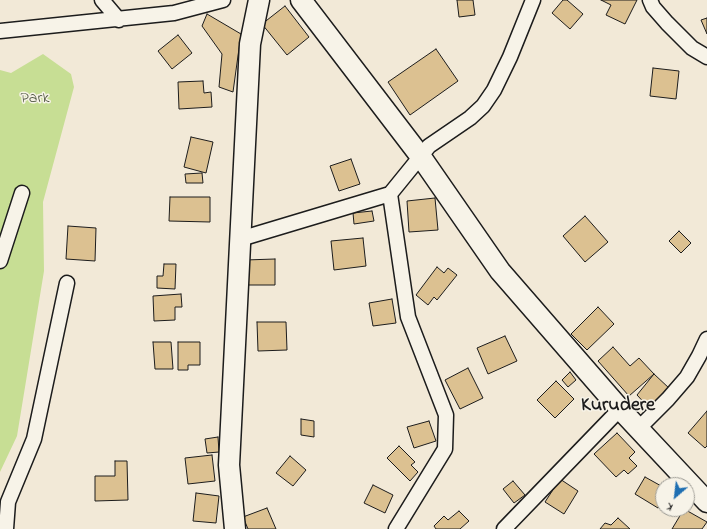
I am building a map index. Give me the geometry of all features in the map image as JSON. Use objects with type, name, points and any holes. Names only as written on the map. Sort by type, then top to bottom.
[{"type":"street","points":[[102,0],[119,20]]},
{"type":"street","points":[[0,31],[119,20],[174,13],[223,0]]},
{"type":"street","points":[[235,529],[229,465],[250,44],[259,0]]},
{"type":"street","points":[[301,0],[421,157],[500,271],[620,409],[707,502]]},
{"type":"street","points":[[240,239],[390,194],[429,146],[470,118],[483,106],[494,90],[533,0]]},
{"type":"street","points":[[650,0],[653,7],[667,23],[692,48],[707,57]]},
{"type":"street","points":[[0,261],[22,193]]},
{"type":"street","points":[[390,194],[408,317],[446,415],[445,449],[396,529]]},
{"type":"street","points":[[6,529],[8,502],[34,439],[67,284]]},
{"type":"street","points":[[638,429],[668,399],[686,377],[699,356],[707,339]]},
{"type":"street","points":[[504,529],[620,409]]},
{"type":"green space","name":"Park","points":[[43,54],[71,74],[74,87],[43,202],[44,271],[17,436],[0,472],[0,70],[11,73]]},
{"type":"building","points":[[457,0],[473,0],[475,15],[459,17]]},
{"type":"building","points":[[563,0],[567,0],[583,14],[570,29],[552,13]]},
{"type":"building","points":[[601,0],[637,0],[625,24],[606,15],[611,5]]},
{"type":"building","points":[[285,6],[309,37],[287,55],[262,24]]},
{"type":"building","points":[[207,14],[241,34],[233,92],[219,87],[222,54],[202,26]]},
{"type":"building","points":[[707,18],[707,34],[701,20]]},
{"type":"building","points":[[178,35],[192,53],[172,69],[158,51]]},
{"type":"building","points":[[436,49],[458,81],[410,115],[388,82]]},
{"type":"building","points":[[653,68],[679,71],[676,99],[650,96]]},
{"type":"building","points":[[203,81],[204,93],[211,92],[212,107],[179,109],[178,82]]},
{"type":"building","points":[[191,137],[213,142],[206,173],[184,167]]},
{"type":"building","points":[[351,159],[360,184],[339,191],[330,166]]},
{"type":"building","points":[[202,173],[203,183],[186,183],[185,174]]},
{"type":"building","points":[[170,197],[210,197],[210,222],[169,221]]},
{"type":"building","points":[[435,198],[438,230],[409,232],[407,201]]},
{"type":"building","points":[[372,211],[374,221],[354,224],[353,213]]},
{"type":"building","points":[[585,216],[608,242],[585,262],[563,236]]},
{"type":"building","points":[[68,226],[96,228],[95,261],[66,259]]},
{"type":"building","points":[[679,231],[691,243],[681,253],[669,241]]},
{"type":"building","points":[[363,238],[366,266],[334,270],[331,241]]},
{"type":"building","points":[[275,259],[275,285],[245,285],[245,260]]},
{"type":"building","points":[[164,264],[176,264],[175,289],[157,288],[157,276],[163,276]]},
{"type":"building","points":[[437,267],[444,273],[448,268],[457,275],[437,300],[434,297],[428,305],[416,295]]},
{"type":"building","points":[[181,294],[182,307],[175,307],[175,320],[154,321],[153,296]]},
{"type":"building","points":[[392,299],[396,323],[373,326],[369,303]]},
{"type":"building","points":[[598,307],[614,324],[587,350],[571,334]]},
{"type":"building","points":[[257,322],[286,322],[287,350],[258,351]]},
{"type":"building","points":[[505,336],[517,361],[488,374],[477,348]]},
{"type":"building","points":[[153,342],[171,342],[173,369],[155,369]]},
{"type":"building","points":[[178,342],[200,342],[200,365],[188,365],[188,370],[178,370]]},
{"type":"building","points":[[613,347],[630,366],[639,358],[654,374],[629,396],[598,361]]},
{"type":"building","points":[[468,368],[483,398],[460,409],[445,380]]},
{"type":"building","points":[[570,372],[576,380],[568,387],[562,380]]},
{"type":"building","points":[[654,374],[670,389],[650,409],[637,395]]},
{"type":"building","points":[[556,381],[574,399],[555,418],[537,400]]},
{"type":"building","points":[[707,411],[707,446],[705,448],[688,433]]},
{"type":"building","points":[[301,419],[314,421],[314,437],[301,435]]},
{"type":"building","points":[[429,421],[436,441],[414,448],[407,427]]},
{"type":"building","points":[[617,433],[635,452],[629,458],[637,466],[628,474],[624,470],[616,477],[594,454]]},
{"type":"building","points":[[218,437],[219,452],[207,453],[205,439]]},
{"type":"building","points":[[399,446],[415,462],[411,465],[418,472],[410,481],[387,458]]},
{"type":"building","points":[[212,455],[215,481],[188,484],[185,458]]},
{"type":"building","points":[[290,456],[306,470],[293,486],[276,473]]},
{"type":"building","points":[[115,461],[127,461],[128,500],[95,501],[95,476],[115,476]]},
{"type":"building","points":[[645,477],[655,483],[655,506],[635,494]]},
{"type":"building","points":[[560,479],[578,491],[564,514],[545,502]]},
{"type":"building","points":[[513,481],[525,495],[514,503],[503,489]]},
{"type":"building","points":[[373,485],[393,495],[385,513],[364,503]]},
{"type":"building","points":[[196,493],[219,496],[216,523],[193,521]]},
{"type":"building","points":[[267,508],[276,529],[248,529],[243,517]]},
{"type":"building","points":[[459,511],[469,521],[460,529],[436,529],[434,526],[444,516],[448,520]]},
{"type":"building","points":[[695,515],[707,522],[702,529],[672,529],[679,517],[695,517]]},
{"type":"building","points":[[618,518],[630,529],[600,529],[605,523],[611,525]]},
{"type":"district","name":"Kurudere","points":[[618,407]]}]
